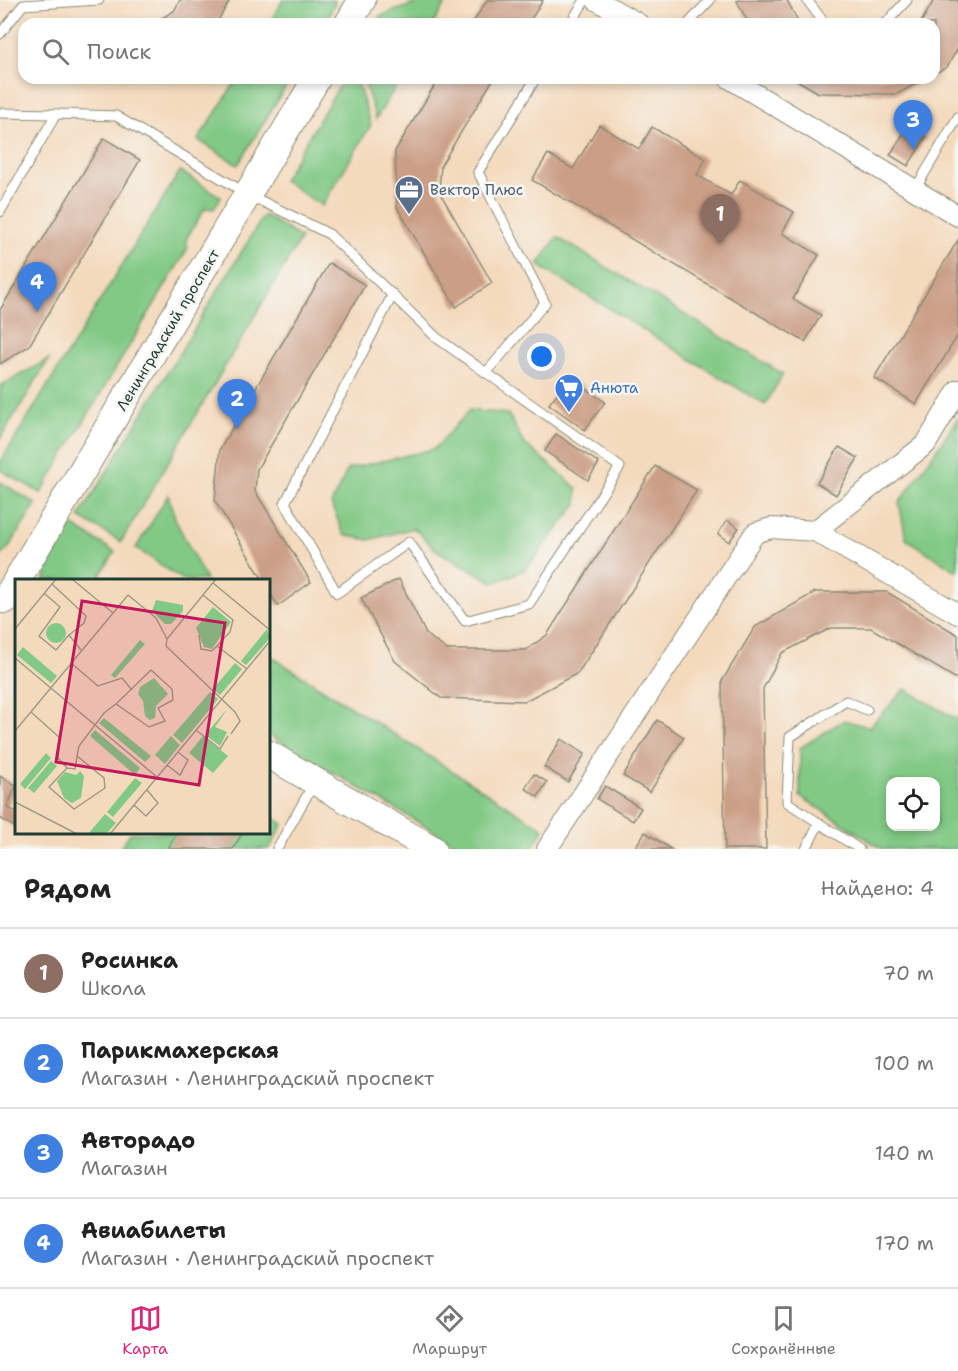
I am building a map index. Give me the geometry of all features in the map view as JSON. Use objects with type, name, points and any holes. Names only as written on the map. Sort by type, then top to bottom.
[{"type":"street","points":[[352,18],[362,0]]},
{"type":"street","points":[[596,0],[628,18]]},
{"type":"street","name":"Ленинградский проспект","points":[[20,579],[314,84]]},
{"type":"street","points":[[739,84],[958,216]]},
{"type":"street","points":[[815,531],[926,444],[958,390]]},
{"type":"street","points":[[547,849],[755,533],[771,528],[815,531],[958,614]]},
{"type":"street","name":"Ленинградский проспект","points":[[7,601],[15,588]]},
{"type":"street","points":[[270,755],[432,849]]},
{"type":"lane","points":[[0,34],[23,5],[99,0]]},
{"type":"lane","points":[[574,18],[585,0]]},
{"type":"lane","points":[[694,18],[710,0]]},
{"type":"lane","points":[[807,0],[820,18]]},
{"type":"lane","points":[[890,18],[907,0]]},
{"type":"lane","points":[[486,373],[545,303],[478,172],[532,84]]},
{"type":"lane","points":[[0,113],[116,116],[249,195],[329,234],[393,294],[437,338],[620,467],[529,604],[465,621],[409,542],[337,593],[285,503],[393,294]]},
{"type":"lane","points":[[0,212],[56,114]]},
{"type":"lane","points":[[914,191],[958,117]]},
{"type":"lane","points":[[859,849],[787,802],[790,737],[846,701],[867,710]]},
{"type":"lane","points":[[277,849],[315,781]]},
{"type":"lane","points":[[806,849],[819,823]]},
{"type":"green space","points":[[283,0],[334,0],[335,3],[327,18],[272,18]]},
{"type":"green space","points":[[425,0],[448,0],[437,18],[379,18]]},
{"type":"green space","points":[[234,84],[287,84],[238,165],[198,140]]},
{"type":"green space","points":[[340,84],[358,84],[371,125],[322,206],[283,180]]},
{"type":"green space","points":[[365,84],[397,84],[376,119]]},
{"type":"green space","points":[[180,171],[221,197],[214,209],[205,208],[186,239],[188,248],[41,493],[0,470],[0,463]]},
{"type":"green space","points":[[264,215],[301,238],[121,542],[79,517]]},
{"type":"green space","points":[[557,237],[783,374],[765,405],[538,265]]},
{"type":"green space","points":[[49,359],[0,439],[0,386]]},
{"type":"green space","points":[[470,410],[508,414],[524,443],[577,488],[577,504],[526,569],[494,583],[436,550],[414,528],[369,540],[344,535],[331,504],[348,469],[434,449]]},
{"type":"green space","points":[[958,419],[958,572],[906,539],[899,503]]},
{"type":"green space","points":[[0,482],[36,504],[10,546],[0,557]]},
{"type":"green space","points":[[168,495],[176,521],[205,579],[182,579],[136,548]]},
{"type":"green space","points":[[72,525],[115,552],[98,579],[44,579],[51,560]]},
{"type":"green space","points":[[270,656],[544,829],[532,849],[464,849],[270,736]]},
{"type":"green space","points":[[905,689],[958,720],[958,849],[882,849],[800,796],[800,748],[844,720],[869,727]]},
{"type":"green space","points":[[270,816],[283,824],[269,849],[120,849],[129,834],[270,834]]},
{"type":"building","points":[[180,0],[230,0],[220,18],[162,18],[174,11]]},
{"type":"building","points":[[487,0],[543,0],[532,18],[476,18]]},
{"type":"building","points":[[787,0],[796,18],[746,18],[737,1]]},
{"type":"building","points":[[934,0],[958,0],[958,48],[947,67],[940,71],[940,18],[924,18]]},
{"type":"building","points":[[435,84],[490,84],[441,165],[439,191],[492,283],[456,307],[397,207],[395,151]]},
{"type":"building","points":[[803,84],[916,84],[897,94],[819,93]]},
{"type":"building","points":[[599,125],[639,149],[652,127],[706,159],[697,175],[731,195],[740,180],[794,212],[782,233],[819,255],[793,299],[821,315],[805,342],[532,180],[548,154],[573,169]]},
{"type":"building","points":[[908,126],[926,137],[908,166],[890,155]]},
{"type":"building","points":[[104,138],[140,160],[29,346],[0,364],[0,310]]},
{"type":"building","points":[[958,240],[958,335],[916,404],[874,378]]},
{"type":"building","points":[[329,263],[365,285],[257,469],[255,491],[311,582],[278,606],[270,593],[270,579],[262,579],[215,501],[220,449]]},
{"type":"building","points":[[569,377],[605,402],[585,430],[549,404]]},
{"type":"building","points":[[556,434],[599,463],[588,480],[545,451]]},
{"type":"building","points":[[839,447],[858,458],[836,495],[817,483]]},
{"type":"building","points":[[655,466],[697,490],[578,673],[525,701],[441,698],[395,661],[361,598],[399,579],[426,634],[447,650],[526,650],[547,635]]},
{"type":"building","points":[[727,520],[739,528],[729,542],[718,534]]},
{"type":"building","points":[[815,592],[887,592],[958,635],[958,680],[871,628],[831,628],[782,653],[763,689],[766,849],[725,849],[722,681],[755,627]]},
{"type":"building","points":[[657,720],[684,737],[650,792],[623,776]]},
{"type":"building","points":[[561,739],[585,754],[568,782],[544,767]]},
{"type":"building","points":[[534,774],[547,782],[538,797],[525,788]]},
{"type":"building","points":[[0,776],[15,785],[7,807],[15,811],[15,827],[0,818]]},
{"type":"building","points":[[605,786],[641,808],[633,821],[597,799]]},
{"type":"building","points":[[645,832],[671,849],[634,849]]},
{"type":"building","points":[[176,834],[242,834],[233,849],[168,849]]},
{"type":"place","name":"Авторадо","points":[[913,150]]},
{"type":"place","name":"Вектор Плюс","points":[[409,216]]},
{"type":"place","name":"Росинка","points":[[720,244]]},
{"type":"place","name":"Авиабилеты","points":[[37,312]]},
{"type":"place","name":"Анюта","points":[[569,414]]},
{"type":"place","name":"Парикмахерская","points":[[237,429]]}]
